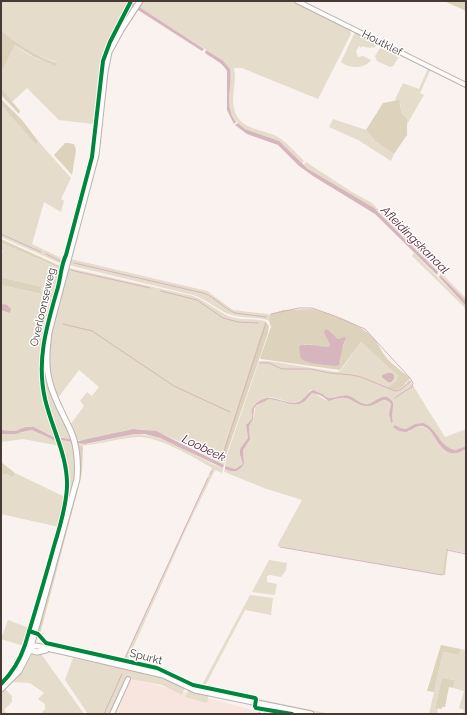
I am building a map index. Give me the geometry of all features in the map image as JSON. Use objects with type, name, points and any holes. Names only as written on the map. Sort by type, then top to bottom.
[{"type":"street","name":"Houtklef","points":[[297,1],[466,85]]},
{"type":"street","name":"Overloonseweg","points":[[1,689],[12,678],[30,647],[77,479],[78,468],[76,446],[74,438],[56,402],[50,383],[47,363],[47,347],[96,155],[105,72],[109,52],[121,30],[140,2]]},
{"type":"street","name":"Spurkt","points":[[30,647],[37,652],[47,649],[163,675],[195,690],[311,714]]},
{"type":"street","points":[[112,714],[128,679]]},
{"type":"street","points":[[262,714],[264,704]]},
{"type":"shaded area","points":[[1,1],[124,1],[128,4],[108,42],[102,58],[93,124],[59,120],[27,88],[12,102],[1,88],[1,73],[15,45],[34,58],[57,62],[41,57],[27,49],[1,30]]},
{"type":"shaded area","points":[[124,1],[130,1],[204,49],[202,51]]},
{"type":"shaded area","points":[[142,1],[294,1],[350,30],[351,34],[318,99],[242,68],[234,68],[235,78],[233,103],[237,116],[247,125],[275,135],[281,139],[304,161],[302,163],[279,141],[245,129],[235,120],[230,112],[229,106],[231,74],[222,60],[139,7]]},
{"type":"shaded area","points":[[444,1],[466,1],[466,11]]},
{"type":"shaded area","points":[[1,30],[28,50],[57,63],[56,66],[34,57],[15,45],[1,73]]},
{"type":"shaded area","points":[[357,32],[373,40],[377,45],[370,48],[362,46],[361,48],[359,46],[356,51],[358,57],[363,56],[371,60],[365,65],[352,67],[341,62],[354,34]]},
{"type":"shaded area","points":[[382,45],[400,55],[393,66],[390,67],[377,61],[375,56]]},
{"type":"shaded area","points":[[206,50],[222,60],[230,69],[231,76],[229,103],[232,116],[236,122],[234,124],[227,110],[227,71],[220,63],[205,53]]},
{"type":"shaded area","points":[[428,68],[431,69],[420,93],[424,95],[406,126],[407,118],[402,114],[400,103],[395,101],[396,97],[403,83],[419,89]]},
{"type":"shaded area","points":[[1,88],[20,111],[19,114],[1,95]]},
{"type":"shaded area","points":[[1,99],[22,120],[38,141],[36,144],[1,105]]},
{"type":"shaded area","points":[[399,100],[402,114],[407,118],[407,135],[394,154],[375,141],[366,130],[383,103]]},
{"type":"shaded area","points":[[1,105],[36,143],[38,141],[71,178],[61,199],[64,201],[61,212],[44,202],[32,244],[63,259],[62,264],[1,237]]},
{"type":"shaded area","points":[[333,119],[366,130],[375,141],[394,154],[391,161],[358,140],[329,127]]},
{"type":"shaded area","points":[[238,123],[245,129],[279,141],[308,169],[374,208],[438,272],[437,275],[375,214],[313,176],[299,166],[278,145],[247,134],[235,125]]},
{"type":"shaded area","points":[[65,143],[74,144],[76,150],[72,175],[54,155]]},
{"type":"shaded area","points":[[306,162],[352,192],[372,203],[439,271],[438,272],[379,212],[308,169],[304,165]]},
{"type":"shaded area","points":[[1,239],[60,266],[59,268],[1,243]]},
{"type":"shaded area","points":[[1,243],[58,268],[61,266],[46,326],[41,357],[42,388],[58,438],[34,427],[15,431],[1,430],[1,309],[4,312],[10,313],[3,304],[1,305],[1,285],[40,294],[42,288],[1,279],[1,255],[3,251],[1,249]]},
{"type":"shaded area","points":[[414,253],[466,306],[466,309],[412,256]]},
{"type":"shaded area","points":[[71,259],[207,291],[233,310],[268,314],[270,316],[269,321],[232,315],[193,295],[69,265]]},
{"type":"shaded area","points":[[63,267],[65,269],[45,347],[51,395],[72,440],[59,437],[44,388],[42,363],[46,332]]},
{"type":"shaded area","points":[[69,268],[193,296],[228,316],[265,321],[221,455],[226,455],[224,465],[180,441],[143,429],[126,430],[89,440],[76,440],[70,425],[84,406],[80,401],[87,392],[92,396],[99,387],[79,370],[58,398],[50,372],[48,357],[51,331]]},
{"type":"shaded area","points":[[441,273],[466,298],[466,301],[440,275]]},
{"type":"shaded area","points":[[440,275],[466,301],[466,306],[439,277]]},
{"type":"shaded area","points":[[2,278],[41,287],[41,294],[1,285]]},
{"type":"shaded area","points":[[1,305],[7,305],[11,309],[10,313],[1,309]]},
{"type":"shaded area","points":[[312,309],[334,315],[355,324],[371,335],[388,360],[410,378],[400,388],[394,390],[387,388],[396,381],[399,376],[361,342],[340,370],[261,359],[260,358],[271,327],[269,315],[283,310]],"holes":[[[330,332],[338,339],[346,338],[341,353],[340,362],[321,364],[304,360],[300,355],[304,344],[329,348],[330,345],[324,333]]]},
{"type":"shaded area","points":[[265,321],[269,326],[268,333],[226,455],[221,456]]},
{"type":"shaded area","points":[[325,330],[328,330],[338,339],[346,338],[339,365],[336,366],[313,363],[305,361],[300,356],[299,347],[301,345],[308,344],[329,347],[330,345],[324,333]]},
{"type":"shaded area","points":[[361,342],[400,376],[388,388],[406,384],[409,379],[445,437],[466,429],[466,446],[456,450],[446,447],[426,424],[415,424],[406,429],[393,427],[409,432],[417,427],[423,427],[432,434],[445,450],[450,453],[457,453],[466,449],[466,553],[446,549],[442,575],[277,546],[302,500],[264,488],[224,471],[225,469],[236,471],[244,464],[243,450],[250,435],[249,426],[254,417],[255,407],[269,399],[290,404],[299,404],[304,402],[312,393],[326,400],[345,398],[369,406],[380,400],[386,400],[391,404],[389,414],[391,423],[393,423],[391,400],[386,398],[379,399],[371,404],[364,404],[352,397],[346,396],[330,399],[311,390],[302,399],[295,402],[273,398],[265,399],[252,409],[252,418],[246,425],[248,438],[240,449],[243,464],[235,469],[225,466],[227,455],[259,361],[268,361],[337,372],[341,370]]},
{"type":"shaded area","points":[[392,373],[394,375],[394,379],[391,382],[388,382],[382,377],[382,375]]},
{"type":"shaded area","points":[[313,390],[328,398],[349,396],[361,403],[366,404],[372,403],[383,397],[389,398],[393,403],[393,422],[391,423],[389,414],[391,404],[385,400],[371,406],[365,406],[345,398],[329,401],[320,395],[312,393],[304,402],[299,404],[290,404],[269,399],[254,408],[253,419],[249,426],[250,439],[243,450],[244,464],[236,471],[225,469],[225,466],[235,469],[243,464],[240,449],[248,438],[246,425],[252,418],[252,410],[254,406],[266,398],[293,403],[298,402]]},
{"type":"shaded area","points":[[423,423],[432,429],[445,445],[456,450],[466,446],[466,449],[457,453],[451,453],[445,450],[426,427],[419,426],[406,432],[399,431],[393,427],[395,425],[406,429],[415,424]]},
{"type":"shaded area","points":[[26,427],[34,427],[56,438],[79,441],[133,429],[156,431],[224,465],[223,468],[160,438],[145,434],[134,434],[85,444],[56,439],[54,440],[32,430],[16,434],[1,434],[1,430],[15,431]]},
{"type":"shaded area","points":[[32,430],[47,437],[58,439],[60,446],[23,439],[1,442],[1,434],[21,433]]},
{"type":"shaded area","points":[[134,434],[146,435],[169,442],[223,468],[222,473],[215,470],[187,527],[128,659],[162,667],[174,673],[178,677],[155,667],[51,644],[44,640],[40,634],[43,633],[43,637],[52,643],[124,659],[212,468],[176,448],[147,438],[139,437],[78,446],[77,442],[88,444]]},
{"type":"shaded area","points":[[60,439],[73,442],[76,470],[45,589],[30,630],[51,562],[66,503],[68,476]]},
{"type":"shaded area","points":[[78,446],[83,446],[82,471],[40,634],[37,632],[77,487]]},
{"type":"shaded area","points":[[1,462],[15,473],[13,478],[7,474],[1,475]]},
{"type":"shaded area","points":[[15,473],[65,497],[59,527],[1,514],[1,475],[7,474],[13,478]]},
{"type":"shaded area","points":[[446,549],[448,549],[445,575],[442,575]]},
{"type":"shaded area","points":[[269,560],[287,563],[286,570],[281,577],[270,575],[267,576],[267,582],[277,584],[275,594],[252,592]]},
{"type":"shaded area","points":[[250,595],[273,598],[271,615],[245,610],[205,686],[202,685]]},
{"type":"shaded area","points":[[8,620],[29,628],[24,646],[1,639]]},
{"type":"shaded area","points":[[441,645],[461,649],[459,655],[443,652],[434,692],[427,691]]},
{"type":"shaded area","points":[[63,648],[163,671],[176,678],[163,672],[63,650]]},
{"type":"shaded area","points":[[461,649],[466,650],[466,714],[463,714],[464,710],[459,708],[464,691],[453,688],[455,680],[442,678],[435,708],[438,708],[437,714],[429,714],[443,652],[459,655]]},
{"type":"shaded area","points":[[36,652],[42,655],[84,714],[40,714],[45,709],[45,704],[38,699],[44,693],[30,683],[13,682],[25,667],[32,654]]},
{"type":"shaded area","points":[[73,658],[166,677],[185,687],[182,695],[162,685],[126,678],[109,714],[88,714],[65,680]]},
{"type":"shaded area","points":[[130,678],[265,713],[278,714],[114,714]]},
{"type":"shaded area","points":[[442,678],[455,680],[453,688],[449,687],[445,707],[442,707],[442,709],[435,708]]},
{"type":"shaded area","points":[[202,688],[250,697],[255,700],[203,689]]},
{"type":"shaded area","points":[[5,689],[12,696],[12,702],[4,710],[7,714],[1,714],[1,693]]},
{"type":"shaded area","points":[[189,690],[209,694],[207,703],[185,697]]},
{"type":"shaded area","points":[[255,697],[331,714],[323,714],[257,700]]},
{"type":"waterway","points":[[1,234],[41,252]]},
{"type":"waterway","points":[[46,254],[60,261]]},
{"type":"waterway","points":[[74,263],[203,293],[235,313],[266,317]]},
{"type":"waterway","points":[[70,270],[150,288]]},
{"type":"waterway","points":[[161,291],[197,300],[223,318],[238,322],[258,323]]},
{"type":"waterway","points":[[271,314],[299,308],[312,308],[365,329],[413,383],[412,387],[395,398]]},
{"type":"waterway","name":"Loobeek","points":[[223,454],[266,323]]},
{"type":"waterway","points":[[63,324],[92,331],[174,386],[230,412]]},
{"type":"waterway","points":[[260,363],[269,363],[282,369],[310,369],[329,373],[352,375],[361,377],[395,391],[400,390],[411,381]]},
{"type":"waterway","points":[[125,658],[208,478]]},
{"type":"waterway","points":[[280,547],[442,575]]},
{"type":"waterway","points":[[447,550],[466,554]]},
{"type":"waterway","points":[[104,714],[122,674]]},
{"type":"cycle path","points":[[1,684],[15,666],[25,645],[64,509],[67,476],[62,453],[45,399],[42,356],[50,315],[63,263],[92,157],[103,61],[110,42],[131,1]]},
{"type":"cycle path","points":[[29,631],[38,634],[46,643],[157,668],[193,685],[255,698],[256,708],[292,714]]},
{"type":"water label","name":"Afleidingskanaal","points":[[415,240]]}]
